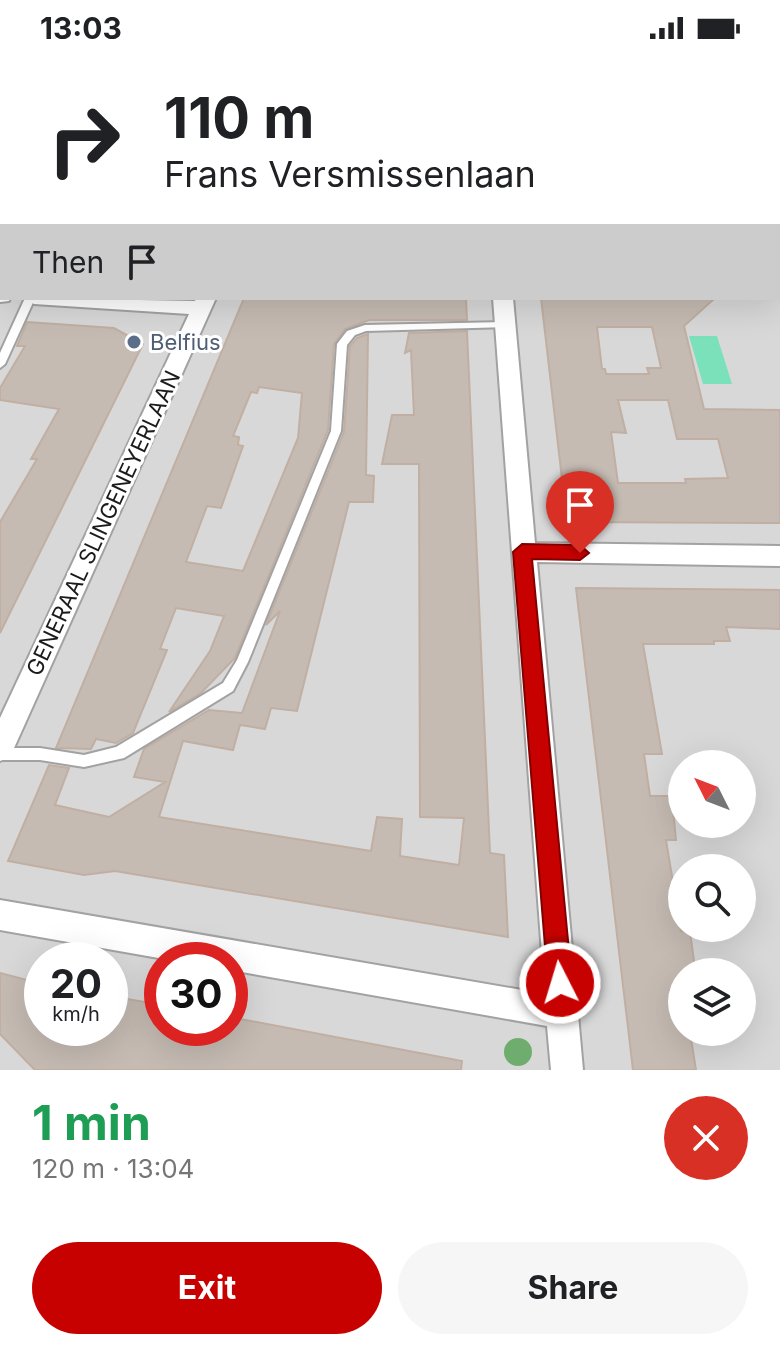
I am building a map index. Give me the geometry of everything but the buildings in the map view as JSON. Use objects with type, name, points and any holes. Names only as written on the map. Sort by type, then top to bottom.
[{"type":"street","points":[[101,300],[204,303]]},
{"type":"street","points":[[503,300],[567,1070]]},
{"type":"street","name":"GENERAAL SLINGENEYERLAAN","points":[[0,751],[204,303]]},
{"type":"street","points":[[522,552],[780,556]]},
{"type":"street","points":[[0,915],[563,1013]]},
{"type":"lane","points":[[0,364],[31,300]]},
{"type":"lane","points":[[0,751],[84,761],[119,753],[228,687],[242,662],[336,431],[342,344],[351,333],[365,328],[505,325]]},
{"type":"shaded area","points":[[0,300],[780,300],[780,1070],[0,1070]]},
{"type":"green space","points":[[689,336],[717,336],[732,384],[703,384]]},
{"type":"place","name":"Belfius","points":[[134,342]]},
{"type":"route","points":[[560,983],[522,552],[580,553]]}]
